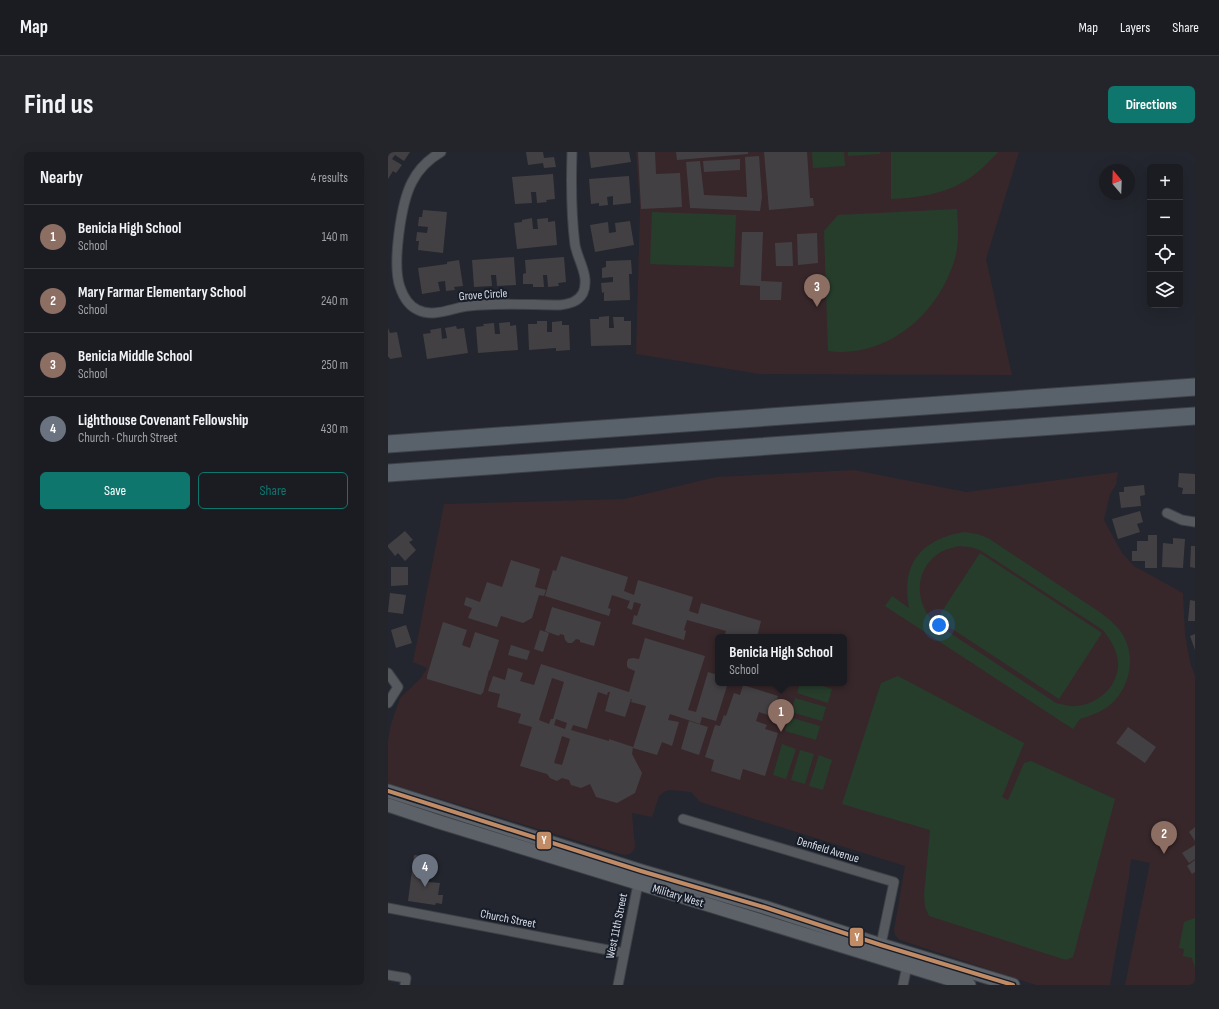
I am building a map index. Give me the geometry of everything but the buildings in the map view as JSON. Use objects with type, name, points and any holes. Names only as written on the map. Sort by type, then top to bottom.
[{"type":"highway","points":[[388,444],[1195,387]]},
{"type":"highway","points":[[388,473],[1177,417],[1195,417]]},
{"type":"highway","points":[[388,483],[452,476],[523,463]]},
{"type":"main road","name":"Military West","points":[[388,791],[640,878]]},
{"type":"main road","name":"Military West","points":[[388,805],[436,821],[640,878],[764,907],[880,951],[908,960],[969,985]]},
{"type":"main road","name":"Military West","points":[[908,960],[1014,985]]},
{"type":"street","name":"Grove Circle","points":[[441,152],[425,164],[412,182],[403,206],[396,266],[400,287],[411,306],[419,311],[427,313],[482,305],[560,305],[572,303],[580,297],[583,292],[585,278],[575,245],[572,210],[572,152]]},
{"type":"street","points":[[1168,513],[1182,520],[1195,522]]},
{"type":"street","points":[[388,673],[398,687],[388,703]]},
{"type":"street","name":"Denfield Avenue","points":[[683,819],[894,882],[880,951]]},
{"type":"street","name":"West 11th Street","points":[[618,985],[640,878]]},
{"type":"street","name":"Church Street","points":[[388,908],[624,953]]},
{"type":"street","points":[[903,985],[908,960]]},
{"type":"street","points":[[388,975],[406,978],[405,984]]},
{"type":"shaded area","points":[[636,152],[1019,152],[986,259],[1012,375],[760,374],[636,354],[640,209]]},
{"type":"shaded area","points":[[854,470],[966,492],[1118,472],[1116,485],[1110,494],[1104,520],[1122,553],[1134,566],[1183,593],[1185,634],[1190,662],[1195,676],[1195,985],[1125,985],[1150,863],[1131,859],[1110,985],[1036,985],[900,940],[895,935],[894,930],[905,866],[700,802],[691,792],[670,790],[664,792],[659,796],[652,817],[632,813],[635,846],[634,850],[630,854],[625,855],[388,783],[388,741],[391,724],[400,698],[421,678],[427,668],[413,662],[444,504],[624,499],[716,477]]},
{"type":"green space","points":[[812,152],[844,152],[845,166],[813,168]]},
{"type":"green space","points":[[848,152],[880,152],[880,154],[848,156]]},
{"type":"green space","points":[[891,152],[998,152],[968,179],[946,190],[928,195],[891,199]]},
{"type":"green space","points":[[957,209],[958,238],[956,254],[949,275],[939,294],[925,312],[910,327],[892,339],[872,347],[850,351],[828,351],[824,231],[838,215]]},
{"type":"green space","points":[[652,212],[736,215],[734,267],[650,264]]},
{"type":"green space","points":[[964,532],[977,534],[988,538],[1101,613],[1117,627],[1122,633],[1128,646],[1130,664],[1129,673],[1122,691],[1110,705],[1095,714],[1080,719],[1073,729],[885,606],[892,596],[909,608],[907,592],[908,579],[911,567],[917,556],[925,548],[936,541]],"holes":[[[959,546],[980,550],[1103,630],[1114,647],[1118,662],[1116,676],[1113,684],[1108,690],[1094,701],[1086,704],[1069,706],[1056,703],[935,623],[928,615],[920,597],[921,577],[925,568],[931,560],[944,550]]]},
{"type":"green space","points":[[980,553],[1102,633],[1059,699],[937,619]]},
{"type":"green space","points":[[898,676],[1024,743],[1002,797],[1008,800],[1024,763],[1031,761],[1115,799],[1073,957],[1066,960],[929,916],[925,907],[924,895],[930,830],[842,804],[881,683]]},
{"type":"green space","points":[[799,686],[822,686],[832,689],[828,703],[797,693]]},
{"type":"green space","points":[[795,698],[826,707],[822,721],[791,712]]},
{"type":"green space","points":[[789,717],[820,726],[816,740],[785,731]]},
{"type":"green space","points":[[782,744],[796,749],[786,779],[773,775]]},
{"type":"green space","points":[[800,750],[814,754],[805,784],[791,780]]},
{"type":"green space","points":[[819,755],[832,760],[823,790],[809,786]]},
{"type":"green space","points":[[1195,918],[1195,968],[1192,958],[1183,956],[1184,949],[1179,948],[1184,922]]},
{"type":"transit line","name":"Y","points":[[388,791],[641,871],[764,907],[881,945],[1013,985]]},
{"type":"place","name":"Benicia Middle School","points":[[817,307]]},
{"type":"place","name":"Benicia High School","points":[[781,732]]},
{"type":"place","name":"Mary Farmar Elementary School","points":[[1164,854]]},
{"type":"place","name":"Lighthouse Covenant Fellowship","points":[[425,887]]}]
